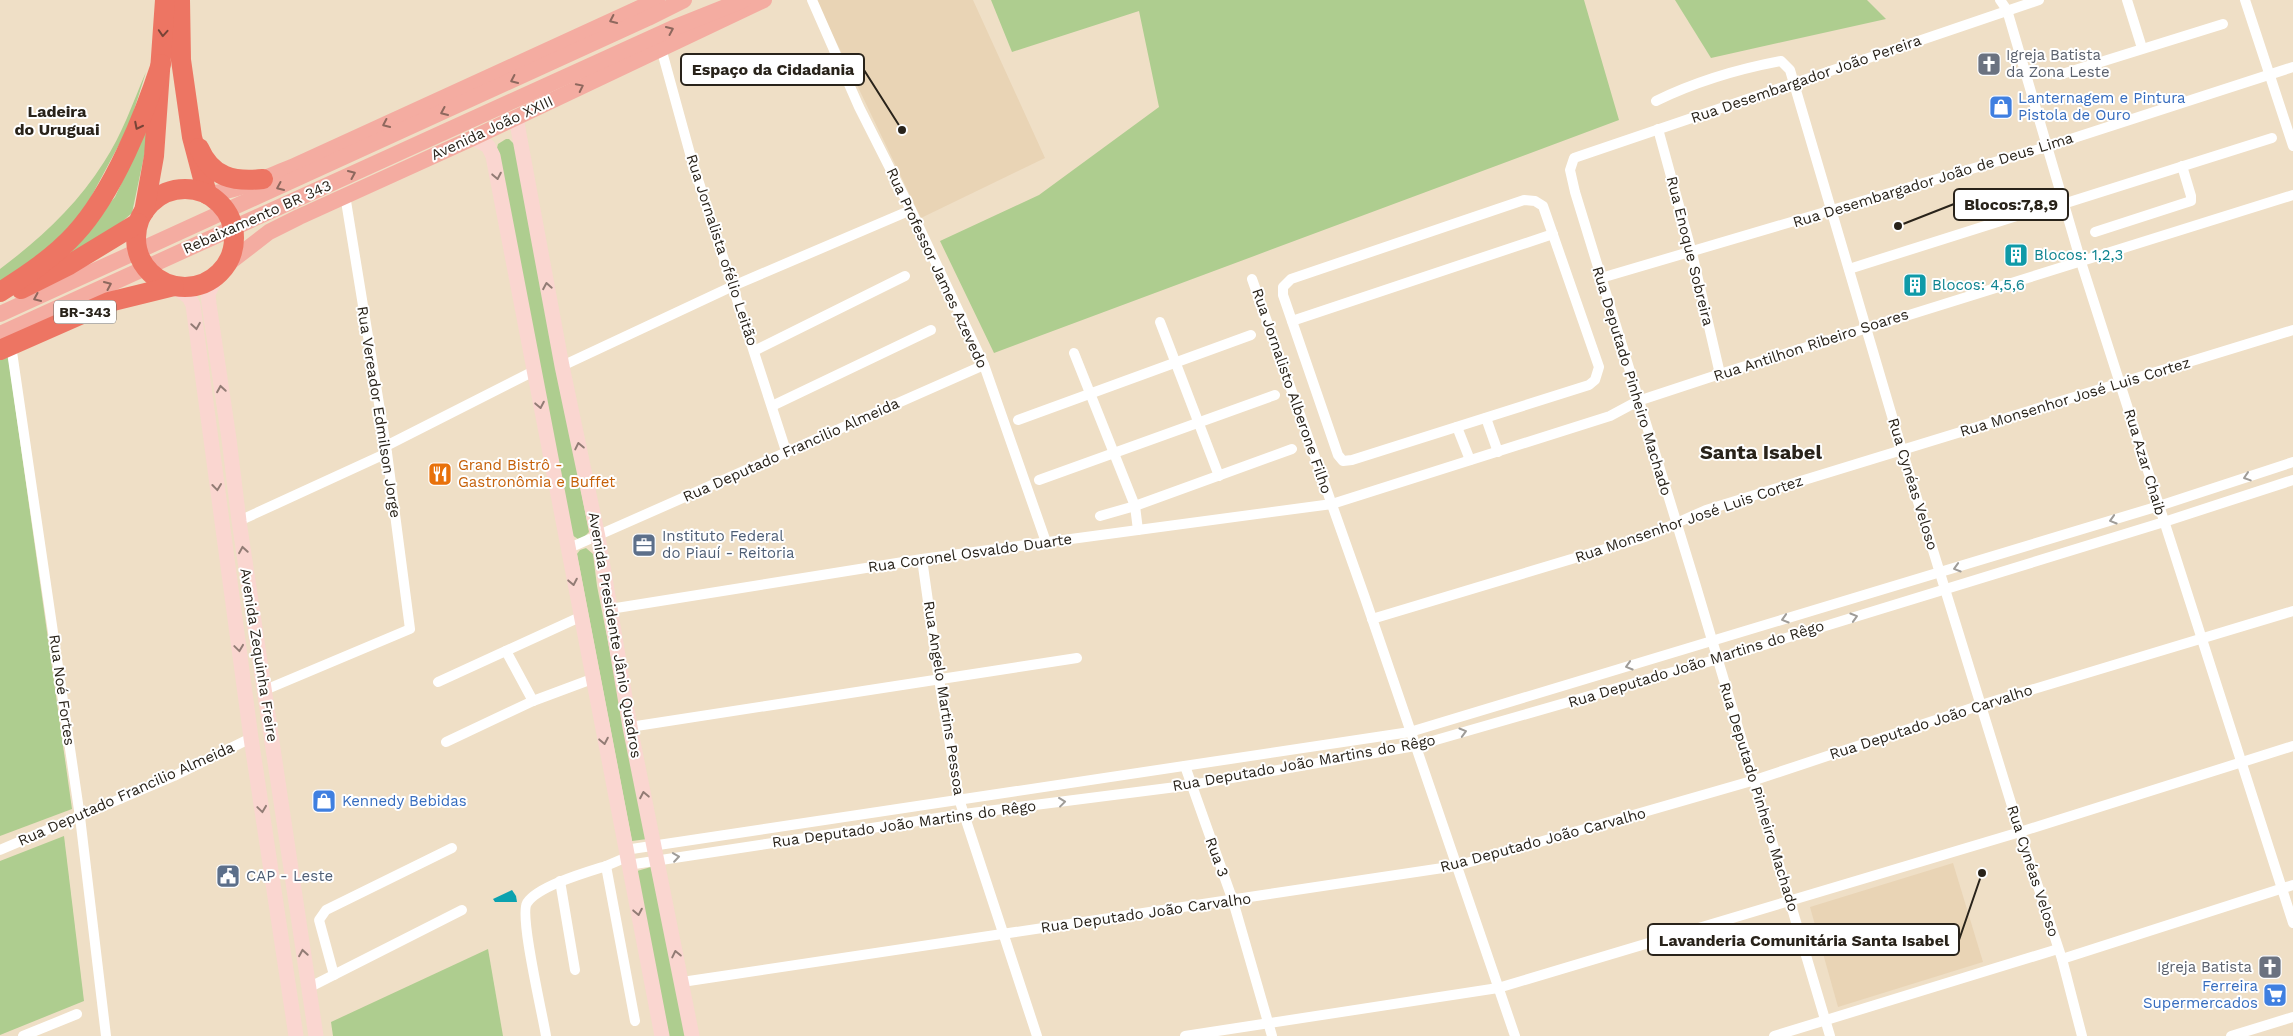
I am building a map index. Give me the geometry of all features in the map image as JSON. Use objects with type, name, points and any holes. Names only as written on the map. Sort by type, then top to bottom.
[{"type":"highway","points":[[165,0],[154,156],[136,243],[142,262],[156,277],[174,286]]},
{"type":"highway","points":[[180,0],[181,60],[192,137],[207,194]]},
{"type":"highway","points":[[181,60],[195,136],[205,158],[225,178],[247,181],[263,179]]},
{"type":"highway","points":[[0,292],[25,276],[56,252],[76,234],[94,210],[145,112],[161,64]]},
{"type":"highway","points":[[0,299],[69,265],[141,217],[153,201],[165,193],[179,190],[193,190],[207,194],[223,207],[232,225],[234,246],[221,271]]},
{"type":"highway","name":"BR-343","points":[[4,343],[109,302],[174,286],[189,287],[204,283],[221,271]]},
{"type":"main road","points":[[207,194],[220,193],[263,179],[657,0]]},
{"type":"main road","name":"Rebaixamento BR 343","points":[[0,314],[488,92],[684,0]]},
{"type":"main road","name":"Avenida João XXIII","points":[[221,271],[269,232],[345,195],[474,138],[517,108],[673,28],[743,0]]},
{"type":"main road","name":"Avenida João XXIII","points":[[517,108],[661,48],[764,0]]},
{"type":"main road","name":"Rebaixamento BR 343","points":[[4,343],[517,108]]},
{"type":"street","name":"Rua Professor James Azevedo","points":[[812,0],[859,107],[911,210],[984,365],[1046,542]]},
{"type":"street","name":"Rua Azar Chaib","points":[[2000,0],[2007,10],[2081,262],[2293,923]]},
{"type":"street","name":"Rua Desembargador João Pereira","points":[[1574,158],[2039,0]]},
{"type":"street","points":[[2127,0],[2142,48]]},
{"type":"street","points":[[2245,0],[2293,146]]},
{"type":"street","points":[[2059,75],[2223,24]]},
{"type":"street","name":"Rua Jornalista ofélio Leitão","points":[[661,48],[692,161],[786,451]]},
{"type":"street","name":"Rua Cynéas Veloso","points":[[1656,101],[1677,91],[1744,68],[1781,61],[1790,70],[1902,450],[2020,832],[2062,959],[2082,1036]]},
{"type":"street","name":"Rua Desembargador João de Deus Lima","points":[[1601,278],[1692,253],[2046,147],[2293,67]]},
{"type":"street","name":"Avenida Presidente Jânio Quadros","points":[[517,108],[517,123],[562,366],[598,537],[630,727],[692,1036]]},
{"type":"street","name":"Rua Enoque Sobreira","points":[[1658,129],[1692,253],[1720,374]]},
{"type":"street","name":"Avenida Presidente Jânio Quadros","points":[[474,138],[488,146],[493,156],[580,617],[662,1036]]},
{"type":"street","points":[[2063,204],[2272,138]]},
{"type":"street","name":"Rua Deputado Pinheiro Machado","points":[[1574,158],[1570,165],[1571,178],[1755,780],[1830,1036]]},
{"type":"street","points":[[2095,232],[2190,201],[2191,196],[2182,166]]},
{"type":"street","name":"Rua Vereador Edmilson Jorge","points":[[265,690],[410,629],[386,450],[345,195]]},
{"type":"street","name":"Rua Antilhon Ribeiro Soares","points":[[1332,504],[1610,416],[1638,401],[1866,327],[2293,195]]},
{"type":"street","points":[[1524,200],[1535,201],[1543,206],[1553,234],[1599,367],[1595,380],[1588,385],[1486,418],[1352,460],[1343,461],[1338,456],[1283,295],[1283,287],[1291,279],[1524,200]]},
{"type":"street","points":[[1849,269],[2042,208]]},
{"type":"street","points":[[562,366],[733,286],[911,210]]},
{"type":"street","points":[[1292,321],[1553,234]]},
{"type":"street","name":"Avenida Zequinha Freire","points":[[221,271],[210,287],[209,304],[239,521],[315,1032]]},
{"type":"street","points":[[754,351],[905,276]]},
{"type":"street","name":"Rua Jornalisto Alberone Filho","points":[[1252,279],[1372,619]]},
{"type":"street","name":"Avenida Zequinha Freire","points":[[174,286],[189,297],[193,305],[252,738],[296,1034]]},
{"type":"street","points":[[1160,322],[1219,476]]},
{"type":"street","points":[[772,406],[931,330]]},
{"type":"street","name":"Rua Monsenhor José Luis Cortez","points":[[1372,619],[1645,537],[1706,510],[2293,330]]},
{"type":"street","points":[[1018,420],[1251,335]]},
{"type":"street","name":"Rua Noé Fortes","points":[[4,343],[80,817],[106,1036]]},
{"type":"street","points":[[1074,353],[1135,506],[1138,530]]},
{"type":"street","name":"Rua Deputado Francilio Almeida","points":[[567,549],[598,537],[786,451],[984,365]]},
{"type":"street","points":[[239,521],[386,450],[534,371]]},
{"type":"street","points":[[1039,480],[1275,395]]},
{"type":"street","points":[[1486,418],[1498,452]]},
{"type":"street","points":[[1456,427],[1470,460]]},
{"type":"street","points":[[211,436],[220,433],[229,438]]},
{"type":"street","points":[[1100,516],[1135,506],[1292,449]]},
{"type":"street","name":"Rua Deputado João Martins do Rêgo","points":[[627,857],[960,798],[1410,732],[1940,573],[2159,506],[2293,462]]},
{"type":"street","name":"Rua Deputado João Martins do Rêgo","points":[[627,857],[1192,786],[1415,746],[1718,659],[2164,522],[2293,480]]},
{"type":"street","name":"Rua Coronel Osvaldo Duarte","points":[[610,609],[922,559],[1332,504]]},
{"type":"street","name":"Rua Angelo Martins Pessoa","points":[[922,559],[939,679],[960,798],[1002,933],[1037,1036]]},
{"type":"street","name":"Rua Deputado João Carvalho","points":[[682,982],[1002,933],[1233,901],[1456,866],[1755,780],[1981,705],[2293,611]]},
{"type":"street","points":[[438,682],[580,617]]},
{"type":"street","points":[[1372,619],[1515,1036]]},
{"type":"street","points":[[506,651],[533,701]]},
{"type":"street","points":[[630,727],[1077,658]]},
{"type":"street","points":[[446,742],[533,701],[592,679]]},
{"type":"street","name":"Rua Deputado Francilio Almeida","points":[[0,850],[174,776],[252,738]]},
{"type":"street","points":[[1185,1036],[1498,988],[2020,832],[2293,746]]},
{"type":"street","name":"Rua 3","points":[[1185,766],[1233,901],[1272,1036]]},
{"type":"street","points":[[334,975],[318,920],[326,910],[452,848]]},
{"type":"street","points":[[546,1036],[524,913],[527,903],[530,899],[560,882],[627,857]]},
{"type":"street","points":[[606,866],[636,1020]]},
{"type":"street","points":[[560,882],[575,970]]},
{"type":"street","points":[[2062,959],[2293,885]]},
{"type":"street","points":[[291,1005],[299,1010],[306,1008],[309,996],[334,975],[462,910]]},
{"type":"street","points":[[1774,1036],[2058,949]]},
{"type":"street","points":[[23,1036],[78,1014]]},
{"type":"street","points":[[2231,1036],[2293,1017]]},
{"type":"street","points":[[296,1034],[306,1028],[315,1032]]},
{"type":"shaded area","points":[[816,0],[973,0],[1045,158],[921,218]]},
{"type":"shaded area","points":[[1953,863],[1983,962],[1838,1007],[1810,907]]},
{"type":"green space","points":[[991,0],[1584,0],[1619,120],[994,353],[940,241],[1039,195],[1159,107],[1139,11],[1012,52]]},
{"type":"green space","points":[[1675,0],[1867,0],[1886,19],[1711,58]]},
{"type":"green space","points":[[146,72],[129,126],[84,210],[70,228],[0,288],[0,269],[29,246],[70,207],[104,162],[127,118]]},
{"type":"green space","points":[[152,118],[132,213],[94,246],[58,265],[115,197]]},
{"type":"green space","points":[[509,139],[514,144],[589,532],[584,537],[578,539],[572,535],[497,148],[498,144]]},
{"type":"green space","points":[[8,356],[72,809],[0,836],[0,359]]},
{"type":"green space","points":[[586,548],[593,554],[597,586],[647,839],[632,841],[577,554],[580,550]]},
{"type":"green space","points":[[64,836],[84,1001],[0,1035],[0,861]]},
{"type":"green space","points":[[651,867],[686,1036],[669,1036],[637,871]]},
{"type":"green space","points":[[488,949],[503,1036],[333,1036],[331,1022]]},
{"type":"water","points":[[512,890],[517,902],[495,902],[493,899]]},
{"type":"place","name":"Igreja Batista da Zona Leste","points":[[1989,64]]},
{"type":"place","name":"Lanternagem e Pintura Pistola de Ouro","points":[[2001,107]]},
{"type":"place","name":"Espaço da Cidadania","points":[[902,130]]},
{"type":"place","name":"Blocos:7,8,9","points":[[1898,226]]},
{"type":"place","name":"Blocos: 1,2,3","points":[[2016,255]]},
{"type":"place","name":"Blocos: 4,5,6","points":[[1915,285]]},
{"type":"place","name":"Grand Bistrô - Gastronômia e Buffet","points":[[440,474]]},
{"type":"place","name":"Instituto Federal do Piauí - Reitoria","points":[[644,545]]},
{"type":"place","name":"Kennedy Bebidas","points":[[324,801]]},
{"type":"place","name":"Lavanderia Comunitária Santa Isabel","points":[[1982,873]]},
{"type":"place","name":"CAP - Leste","points":[[228,876]]},
{"type":"place","name":"Igreja Batista","points":[[2270,967]]},
{"type":"place","name":"Ferreira Supermercados","points":[[2275,995]]},
{"type":"district","name":"Ladeira do Uruguai","points":[[57,120]]},
{"type":"district","name":"Santa Isabel","points":[[1761,452]]}]
